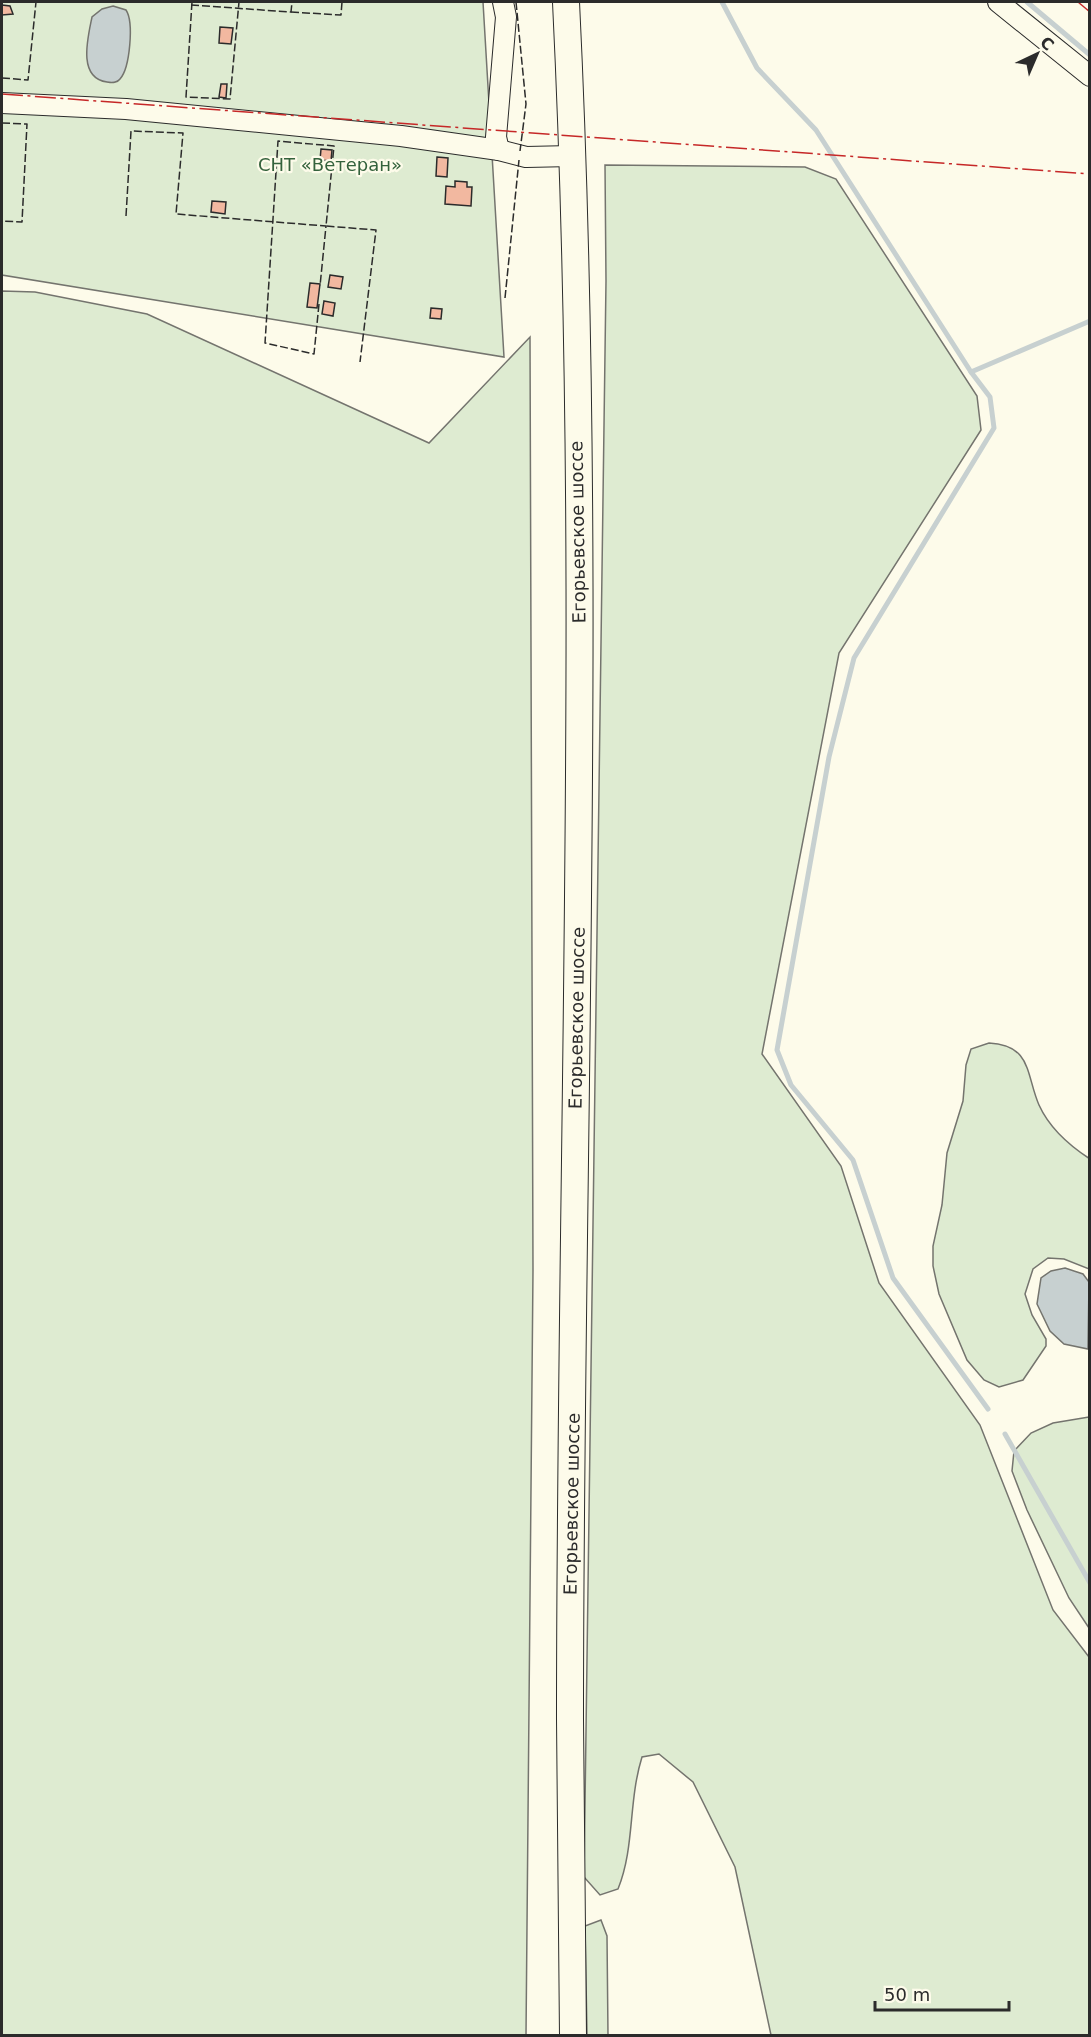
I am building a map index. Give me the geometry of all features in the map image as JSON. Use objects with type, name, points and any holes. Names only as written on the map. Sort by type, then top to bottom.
[{"type":"main road","name":"Егорьевское шоссе","points":[[566,2],[572,156],[581,728],[570,1720],[573,2036]]},
{"type":"street","points":[[499,150],[496,137],[506,17],[503,2]]},
{"type":"street","points":[[998,2],[1089,76]]},
{"type":"street","points":[[2,103],[126,109],[401,136],[499,150],[526,158],[572,156]]},
{"type":"green space","name":"СНТ «Ветеран»","points":[[2,2],[483,2],[504,357],[2,275]]},
{"type":"green space","points":[[605,165],[805,167],[836,179],[977,396],[981,430],[839,653],[762,1054],[841,1166],[879,1283],[980,1425],[1053,1610],[1089,1657],[1089,2035],[771,2035],[735,1867],[693,1782],[659,1754],[642,1757],[635,1791],[627,1857],[618,1889],[600,1895],[584,1877],[606,281]]},
{"type":"green space","points":[[2,291],[35,292],[147,314],[429,443],[530,337],[533,1270],[526,2035],[2,2035]]},
{"type":"green space","points":[[989,1043],[1013,1049],[1020,1056],[1029,1073],[1039,1105],[1048,1121],[1068,1142],[1090,1159],[1089,1269],[1064,1259],[1048,1258],[1033,1269],[1025,1294],[1032,1315],[1046,1339],[1046,1346],[1023,1380],[999,1387],[984,1380],[967,1360],[939,1294],[933,1266],[933,1246],[942,1205],[947,1153],[963,1101],[966,1065],[971,1049]]},
{"type":"green space","points":[[1090,1417],[1089,1628],[1069,1598],[1027,1510],[1012,1471],[1014,1451],[1031,1433],[1053,1423]]},
{"type":"green space","points":[[601,1920],[607,1936],[608,2035],[587,2035],[585,1926]]},
{"type":"shaded area","points":[[113,6],[126,10],[130,34],[126,65],[119,80],[113,83],[98,79],[91,73],[88,65],[87,45],[92,17],[102,9]]},
{"type":"shaded area","points":[[1065,1268],[1083,1274],[1089,1282],[1088,1349],[1064,1344],[1050,1331],[1037,1304],[1041,1278],[1051,1271]]},
{"type":"building","points":[[2,5],[10,6],[13,14],[2,15]]},
{"type":"building","points":[[220,27],[233,28],[231,44],[219,43]]},
{"type":"building","points":[[221,84],[227,84],[226,98],[219,97]]},
{"type":"building","points":[[321,149],[332,150],[331,161],[320,160]]},
{"type":"building","points":[[437,157],[448,158],[447,177],[436,176]]},
{"type":"building","points":[[455,181],[467,182],[467,187],[472,187],[471,206],[445,204],[446,186],[455,187]]},
{"type":"building","points":[[212,201],[226,202],[225,214],[211,212]]},
{"type":"building","points":[[330,275],[343,277],[341,289],[328,287]]},
{"type":"building","points":[[310,283],[320,284],[317,308],[307,307]]},
{"type":"building","points":[[324,301],[335,303],[333,316],[322,314]]},
{"type":"building","points":[[431,308],[442,309],[441,319],[430,318]]},
{"type":"waterway","points":[[722,2],[757,68],[816,130],[971,372],[990,397],[994,428],[854,658],[829,757],[777,1050],[791,1085],[853,1160],[893,1278],[988,1409]]},
{"type":"waterway","points":[[1027,2],[1090,55]]},
{"type":"waterway","points":[[971,372],[1090,321]]},
{"type":"waterway","points":[[1005,1434],[1090,1583]]},
{"type":"fence","points":[[2,78],[28,80],[36,2]]},
{"type":"fence","points":[[192,2],[186,97],[230,99],[239,2]]},
{"type":"fence","points":[[191,5],[291,12],[292,2]]},
{"type":"fence","points":[[291,12],[341,15],[342,2]]},
{"type":"fence","points":[[516,2],[526,104],[520,151]]},
{"type":"fence","points":[[2,123],[27,124],[22,222],[2,221]]},
{"type":"fence","points":[[126,216],[131,131],[183,133],[176,214],[326,226],[320,286]]},
{"type":"fence","points":[[319,304],[314,354],[265,343],[278,141],[334,146],[326,226],[376,230],[360,362]]},
{"type":"fence","points":[[505,298],[519,160]]},
{"type":"power","points":[[1078,2],[1090,12]]},
{"type":"power","points":[[2,94],[1090,174]]}]
